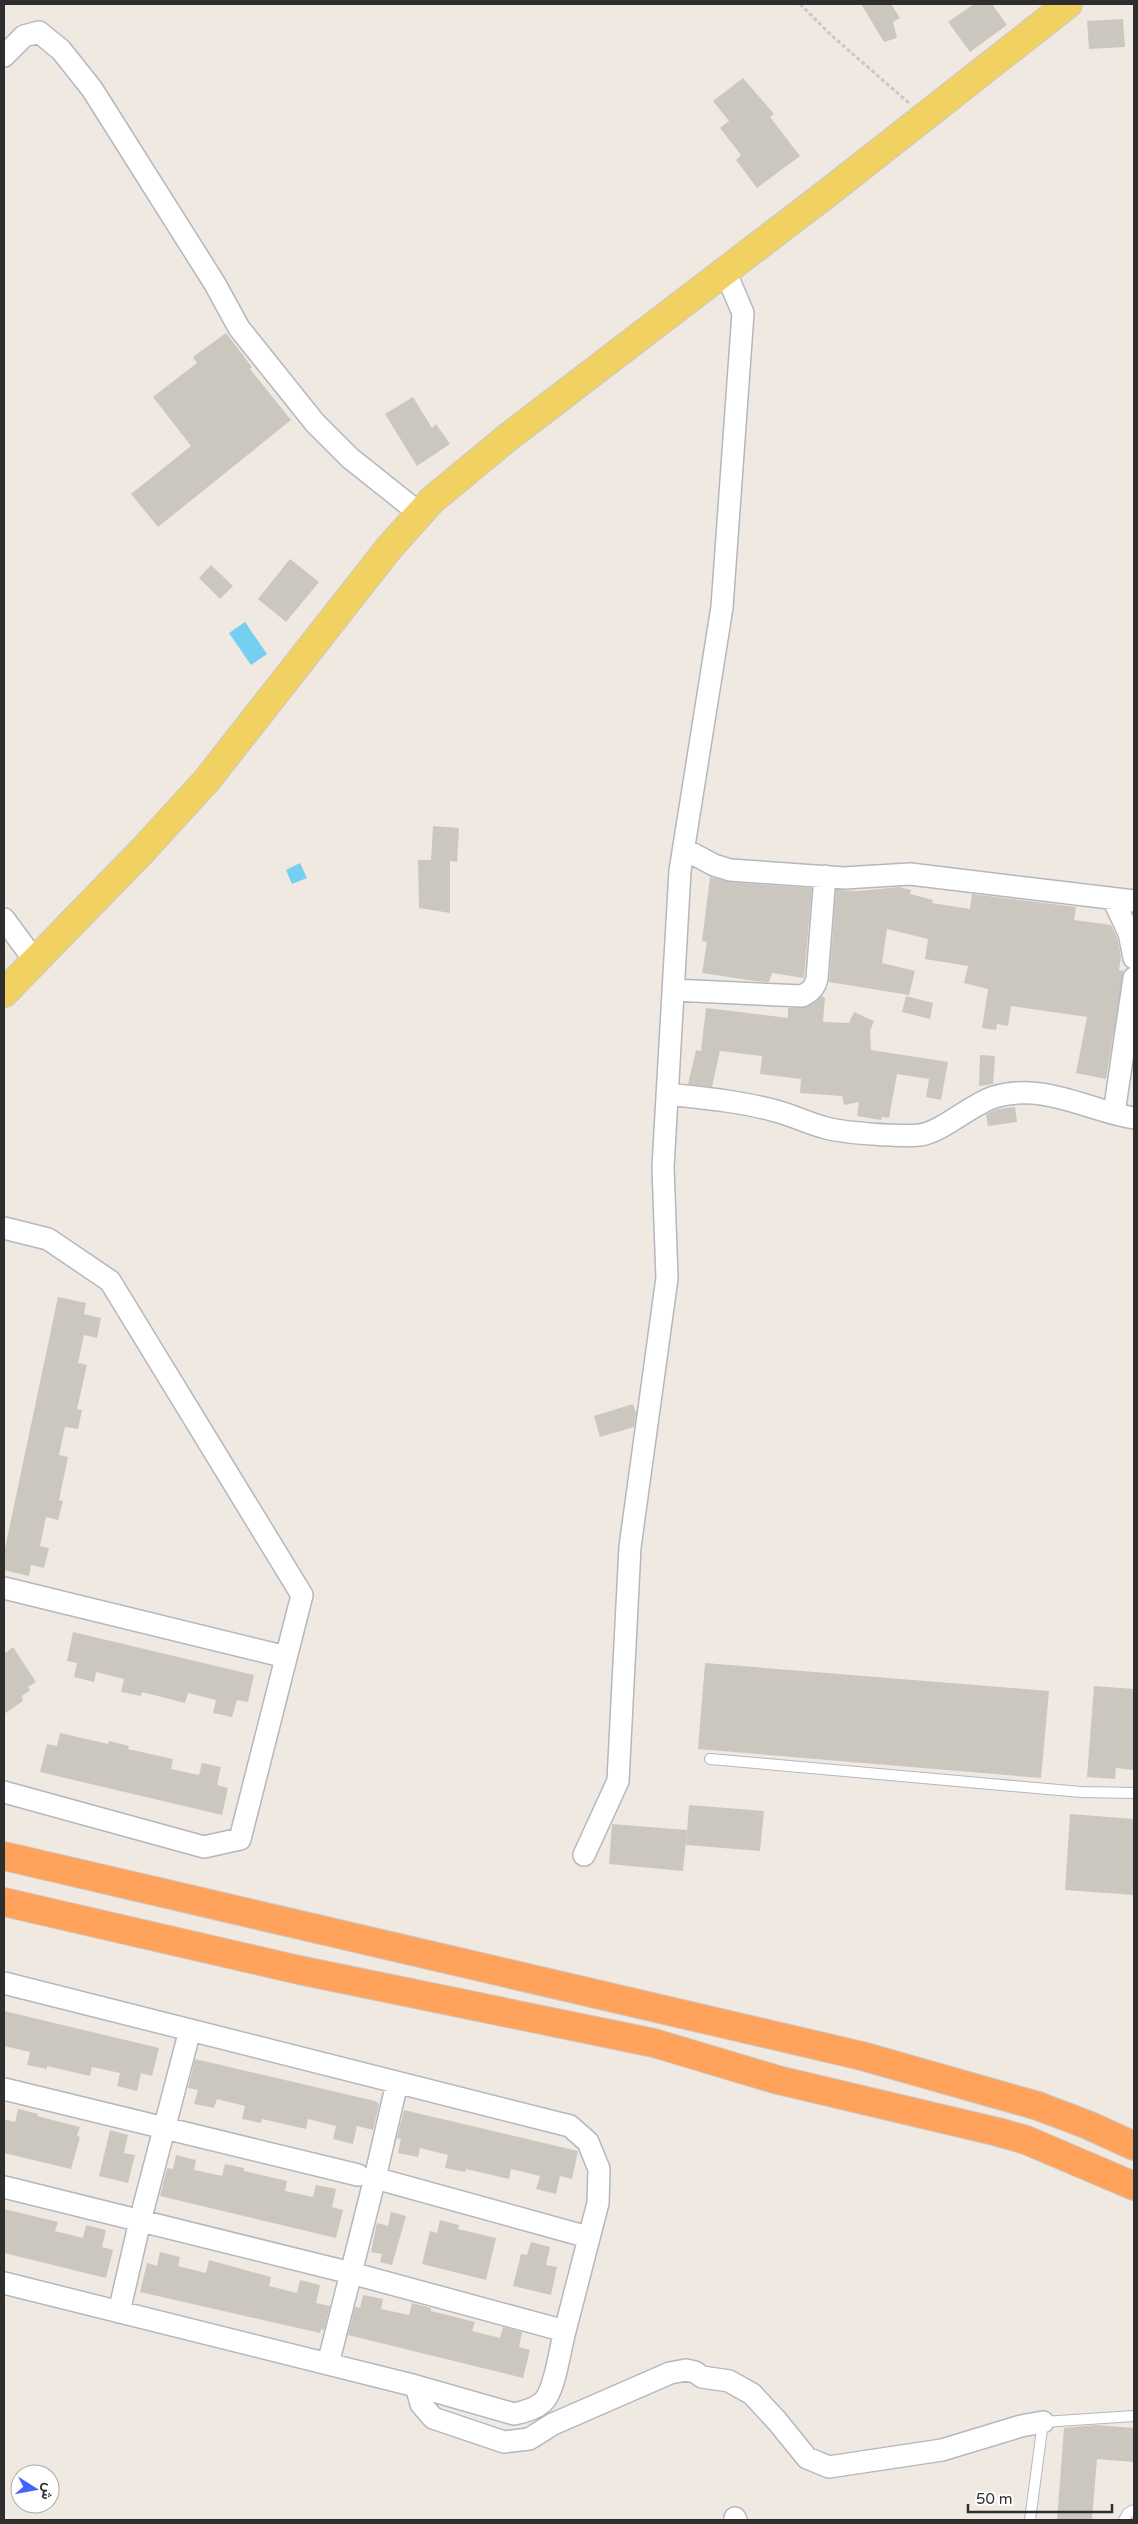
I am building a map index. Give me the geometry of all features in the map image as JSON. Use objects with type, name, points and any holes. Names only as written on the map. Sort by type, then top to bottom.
[{"type":"highway","points":[[4,1856],[862,2056],[1038,2106],[1088,2125],[1134,2146]]},
{"type":"highway","points":[[4,1902],[299,1970],[654,2043],[778,2080],[967,2123],[1016,2137],[1134,2186]]},
{"type":"main road","points":[[4,993],[145,848],[207,780],[389,548],[432,500],[506,438],[725,271],[1068,4]]},
{"type":"street","points":[[4,56],[24,36],[39,32],[61,50],[92,89],[215,284],[239,328],[315,423],[343,451],[420,513]]},
{"type":"street","points":[[584,1855],[618,1781],[630,1547],[667,1278],[663,1167],[680,871],[722,607],[742,313],[725,271]]},
{"type":"street","points":[[684,849],[714,866],[730,870],[855,878],[910,874],[1134,901]]},
{"type":"street","points":[[673,990],[802,996],[808,993],[813,989],[817,978],[825,876]]},
{"type":"street","points":[[1113,899],[1129,933],[1134,958]]},
{"type":"street","points":[[4,919],[35,961]]},
{"type":"street","points":[[667,1094],[754,1106],[824,1128],[858,1132],[920,1135],[937,1128],[978,1104],[994,1098],[1027,1092],[1061,1097],[1124,1115],[1134,978]]},
{"type":"street","points":[[4,1228],[48,1239],[110,1281],[302,1595],[240,1838],[204,1847],[4,1792]]},
{"type":"street","points":[[4,1588],[286,1657]]},
{"type":"street","points":[[4,1983],[570,2126],[588,2142],[599,2169],[598,2203],[549,2393],[543,2402],[528,2410],[514,2414],[416,2386],[4,2283]]},
{"type":"street","points":[[119,2312],[140,2221],[190,2030]]},
{"type":"street","points":[[328,2364],[352,2274],[366,2177],[397,2083]]},
{"type":"street","points":[[4,2088],[366,2177],[588,2237]]},
{"type":"street","points":[[4,2187],[352,2274],[565,2331]]},
{"type":"street","points":[[416,2386],[421,2404],[433,2418],[504,2442],[529,2439],[553,2424],[670,2372],[686,2370],[695,2372],[702,2377],[729,2381],[752,2394],[778,2421],[806,2458],[829,2467],[942,2450],[1021,2426],[1044,2422]]},
{"type":"lane","points":[[710,1759],[1081,1792],[1134,1793]]},
{"type":"lane","points":[[1030,2520],[1044,2422],[1134,2416]]},
{"type":"lane","points":[[1124,2520],[1128,2513],[1134,2510]]},
{"type":"path","points":[[800,4],[830,34],[884,79],[924,117]]},
{"type":"water","points":[[245,622],[267,654],[251,665],[229,633]]},
{"type":"water","points":[[300,863],[307,878],[292,884],[286,870]]},
{"type":"building","points":[[861,4],[891,4],[900,18],[893,22],[897,38],[884,42]]},
{"type":"building","points":[[974,4],[992,4],[1007,25],[970,52],[948,22]]},
{"type":"building","points":[[1123,19],[1125,47],[1089,49],[1087,21]]},
{"type":"building","points":[[743,78],[774,114],[770,117],[800,156],[757,188],[736,160],[741,155],[720,128],[729,121],[713,101]]},
{"type":"building","points":[[226,333],[252,367],[250,369],[291,420],[158,527],[131,494],[191,446],[153,397],[197,363],[193,357]]},
{"type":"building","points":[[413,397],[432,428],[436,424],[450,444],[417,466],[385,414]]},
{"type":"building","points":[[290,559],[319,582],[286,622],[258,599]]},
{"type":"building","points":[[211,565],[233,586],[220,599],[199,578]]},
{"type":"building","points":[[433,826],[459,828],[457,862],[450,861],[450,913],[419,908],[418,860],[431,860]]},
{"type":"building","points":[[710,877],[729,882],[812,888],[804,978],[772,973],[769,982],[702,973],[707,942],[702,941]]},
{"type":"building","points":[[899,887],[911,890],[910,894],[933,900],[932,903],[970,909],[972,894],[1076,907],[1074,920],[1111,925],[1117,937],[1121,957],[1119,970],[1124,971],[1106,1079],[1076,1073],[1087,1017],[1011,1006],[1008,1026],[997,1024],[996,1030],[982,1028],[988,989],[964,983],[968,966],[925,959],[928,939],[887,929],[882,963],[915,971],[909,995],[829,982],[836,890],[858,891]]},
{"type":"building","points":[[822,996],[825,998],[823,1022],[849,1023],[854,1012],[874,1021],[870,1031],[871,1050],[948,1062],[941,1100],[926,1097],[929,1079],[897,1074],[889,1118],[882,1117],[881,1120],[857,1116],[859,1102],[844,1105],[842,1096],[800,1093],[801,1079],[760,1074],[762,1056],[720,1051],[712,1087],[688,1084],[696,1050],[701,1051],[706,1008],[788,1018],[788,1008],[807,1007]]},
{"type":"building","points":[[906,996],[933,1003],[930,1019],[902,1012]]},
{"type":"building","points":[[980,1055],[995,1056],[993,1084],[979,1086]]},
{"type":"building","points":[[1015,1107],[1017,1122],[988,1126],[986,1114],[998,1109]]},
{"type":"building","points":[[58,1297],[86,1303],[84,1314],[101,1318],[97,1338],[84,1335],[78,1363],[87,1365],[77,1409],[82,1410],[78,1429],[65,1427],[59,1455],[68,1457],[59,1500],[63,1501],[58,1520],[46,1517],[40,1546],[49,1548],[44,1568],[31,1565],[29,1576],[4,1570],[4,1553]]},
{"type":"building","points":[[633,1404],[636,1413],[634,1427],[600,1437],[594,1416]]},
{"type":"building","points":[[73,1632],[254,1675],[248,1702],[237,1700],[232,1717],[213,1713],[216,1700],[188,1693],[185,1703],[142,1692],[141,1696],[121,1692],[124,1679],[96,1672],[94,1682],[74,1677],[77,1663],[67,1661]]},
{"type":"building","points":[[13,1647],[36,1682],[28,1687],[30,1690],[22,1696],[23,1701],[4,1714],[4,1654]]},
{"type":"building","points":[[705,1663],[1049,1691],[1041,1778],[698,1749]]},
{"type":"building","points":[[1094,1686],[1134,1689],[1134,1770],[1116,1768],[1115,1779],[1087,1777]]},
{"type":"building","points":[[60,1733],[108,1744],[109,1741],[129,1746],[128,1749],[173,1759],[171,1769],[199,1775],[202,1763],[221,1767],[217,1785],[228,1788],[222,1815],[40,1772],[47,1744],[57,1746]]},
{"type":"building","points":[[689,1805],[764,1811],[760,1851],[686,1845]]},
{"type":"building","points":[[1070,1814],[1134,1819],[1134,1895],[1065,1890]]},
{"type":"building","points":[[612,1824],[687,1830],[683,1871],[609,1864]]},
{"type":"building","points":[[4,2011],[159,2048],[152,2076],[141,2073],[137,2091],[117,2086],[120,2073],[92,2067],[90,2076],[47,2066],[47,2069],[27,2065],[30,2052],[4,2046]]},
{"type":"building","points":[[195,2059],[375,2101],[379,2104],[373,2130],[357,2126],[353,2144],[333,2139],[336,2126],[308,2119],[306,2129],[262,2119],[261,2123],[242,2119],[245,2106],[217,2099],[214,2108],[194,2104],[198,2090],[188,2088]]},
{"type":"building","points":[[18,2109],[80,2127],[77,2136],[80,2137],[71,2169],[4,2153],[4,2119],[15,2122]]},
{"type":"building","points":[[404,2110],[578,2151],[572,2179],[560,2176],[556,2194],[536,2189],[540,2176],[511,2169],[509,2179],[466,2169],[465,2172],[445,2168],[448,2155],[420,2148],[418,2157],[398,2153],[401,2139],[397,2138]]},
{"type":"building","points":[[110,2130],[128,2135],[124,2153],[135,2155],[128,2183],[99,2176]]},
{"type":"building","points":[[176,2155],[196,2160],[194,2170],[222,2176],[225,2164],[244,2168],[244,2171],[287,2181],[285,2191],[313,2197],[316,2185],[336,2189],[332,2207],[343,2210],[336,2238],[160,2196],[167,2168],[173,2169]]},
{"type":"building","points":[[4,2209],[58,2222],[55,2231],[83,2238],[86,2225],[106,2230],[102,2247],[113,2250],[106,2278],[4,2253]]},
{"type":"building","points":[[391,2212],[406,2216],[392,2265],[380,2262],[382,2254],[371,2252],[377,2223],[388,2226]]},
{"type":"building","points":[[440,2220],[459,2225],[458,2229],[496,2238],[486,2280],[422,2264],[430,2231],[437,2233]]},
{"type":"building","points":[[531,2242],[550,2247],[546,2265],[557,2267],[551,2295],[513,2286],[521,2254],[527,2255]]},
{"type":"building","points":[[160,2252],[180,2257],[178,2266],[206,2273],[209,2260],[271,2277],[269,2286],[297,2293],[300,2280],[320,2285],[316,2303],[330,2306],[324,2330],[321,2329],[320,2333],[140,2292],[147,2263],[157,2266]]},
{"type":"building","points":[[363,2295],[383,2299],[381,2309],[409,2315],[412,2303],[431,2308],[431,2311],[475,2322],[472,2331],[500,2338],[503,2327],[522,2332],[519,2347],[530,2350],[523,2378],[348,2335],[355,2307],[360,2308]]},
{"type":"building","points":[[1096,2425],[1134,2428],[1134,2462],[1097,2459],[1092,2520],[1057,2520],[1064,2428]]}]
